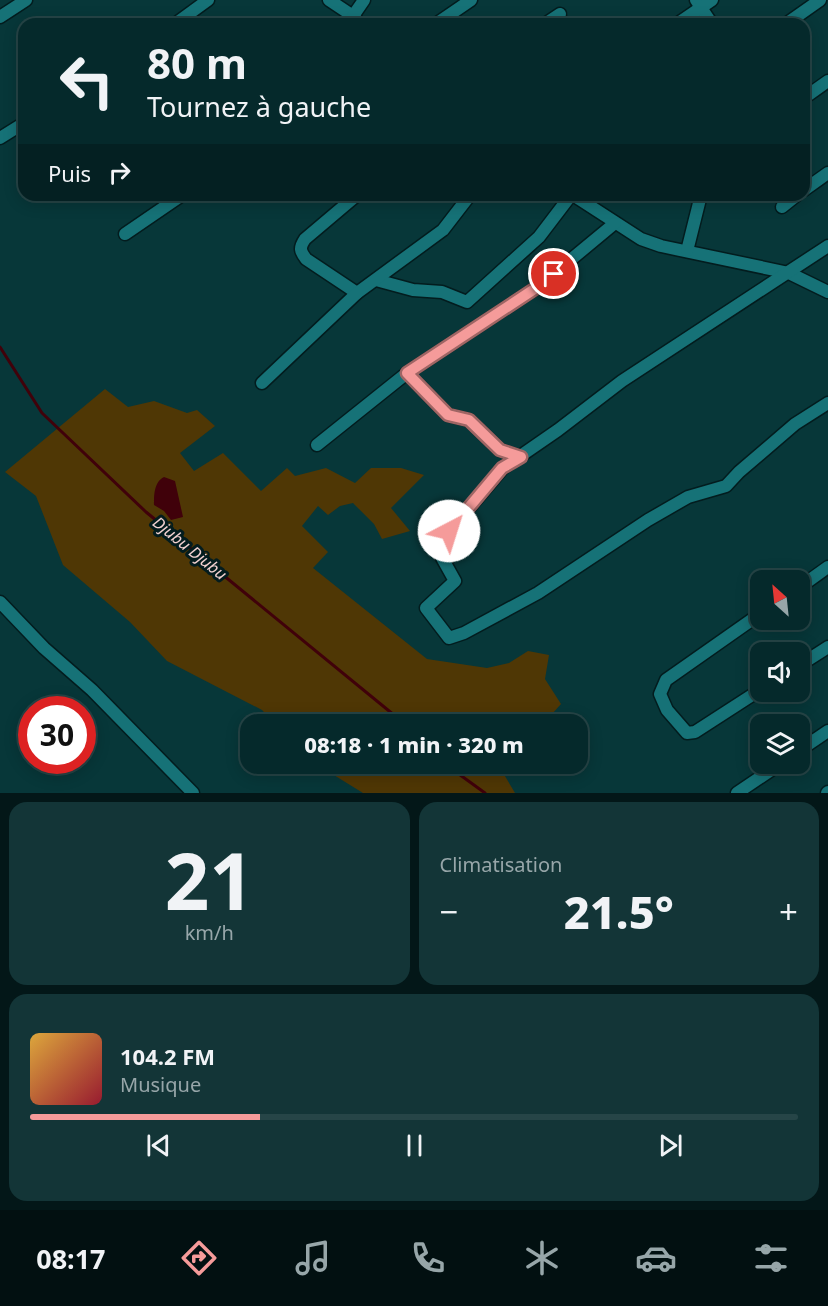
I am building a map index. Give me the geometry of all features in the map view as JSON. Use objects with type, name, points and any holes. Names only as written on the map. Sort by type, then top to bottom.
[{"type":"street","points":[[0,16],[26,0]]},
{"type":"street","points":[[183,18],[208,0]]},
{"type":"street","points":[[329,0],[354,18]]},
{"type":"street","points":[[358,18],[364,0]]},
{"type":"street","points":[[445,18],[471,0]]},
{"type":"street","points":[[684,18],[698,4],[712,0]]},
{"type":"street","points":[[794,18],[820,0]]},
{"type":"street","points":[[698,4],[708,18]]},
{"type":"street","points":[[554,18],[560,14]]},
{"type":"street","points":[[810,94],[828,81]]},
{"type":"street","points":[[0,138],[18,127]]},
{"type":"street","points":[[810,186],[828,173]]},
{"type":"street","points":[[125,234],[173,201]]},
{"type":"street","points":[[350,201],[304,239],[300,246],[306,259],[357,293]]},
{"type":"street","points":[[262,383],[333,313],[443,230],[465,201]]},
{"type":"street","points":[[376,280],[413,290],[442,292],[467,302],[538,237],[567,201]]},
{"type":"street","points":[[581,201],[641,239],[661,246],[789,273],[828,292]]},
{"type":"street","points":[[687,251],[700,201]]},
{"type":"street","points":[[782,207],[790,201]]},
{"type":"street","points":[[317,445],[407,373],[539,286],[615,223]]},
{"type":"street","points":[[828,246],[622,381],[521,457],[502,468],[436,547],[455,581],[426,608],[449,638],[464,633],[538,593],[648,520],[688,497],[726,486],[795,424],[828,403]]},
{"type":"street","points":[[407,373],[448,415],[469,420],[500,450],[521,457]]},
{"type":"street","points":[[810,580],[828,567]]},
{"type":"street","points":[[0,602],[44,648],[92,690],[194,793]]},
{"type":"street","points":[[750,621],[666,680],[660,694],[668,710],[687,734],[696,732],[750,697]]},
{"type":"street","points":[[810,658],[828,646]]},
{"type":"street","points":[[810,743],[828,731]]},
{"type":"street","points":[[737,793],[765,774]]},
{"type":"shaded area","points":[[105,389],[128,407],[154,401],[187,413],[197,410],[215,426],[180,453],[194,471],[223,453],[261,491],[287,468],[295,476],[326,468],[355,483],[371,468],[401,468],[424,475],[391,508],[410,531],[382,539],[374,524],[353,503],[340,506],[328,515],[318,506],[302,526],[328,552],[313,568],[427,659],[487,668],[509,663],[528,651],[549,655],[545,679],[561,704],[552,714],[266,714],[167,661],[130,622],[63,565],[36,496],[5,472]]},
{"type":"shaded area","points":[[164,477],[175,481],[183,517],[171,520],[164,511],[154,505],[156,485]]},
{"type":"shaded area","points":[[332,774],[504,774],[515,793],[363,793]]},
{"type":"waterway","name":"Djubu Djubu","points":[[0,347],[42,413],[146,512],[393,714]]},
{"type":"waterway","name":"Djubu Djubu","points":[[459,774],[485,793]]},
{"type":"route","points":[[449,531],[502,468],[521,457],[500,450],[469,420],[448,415],[407,373],[554,274]]}]
